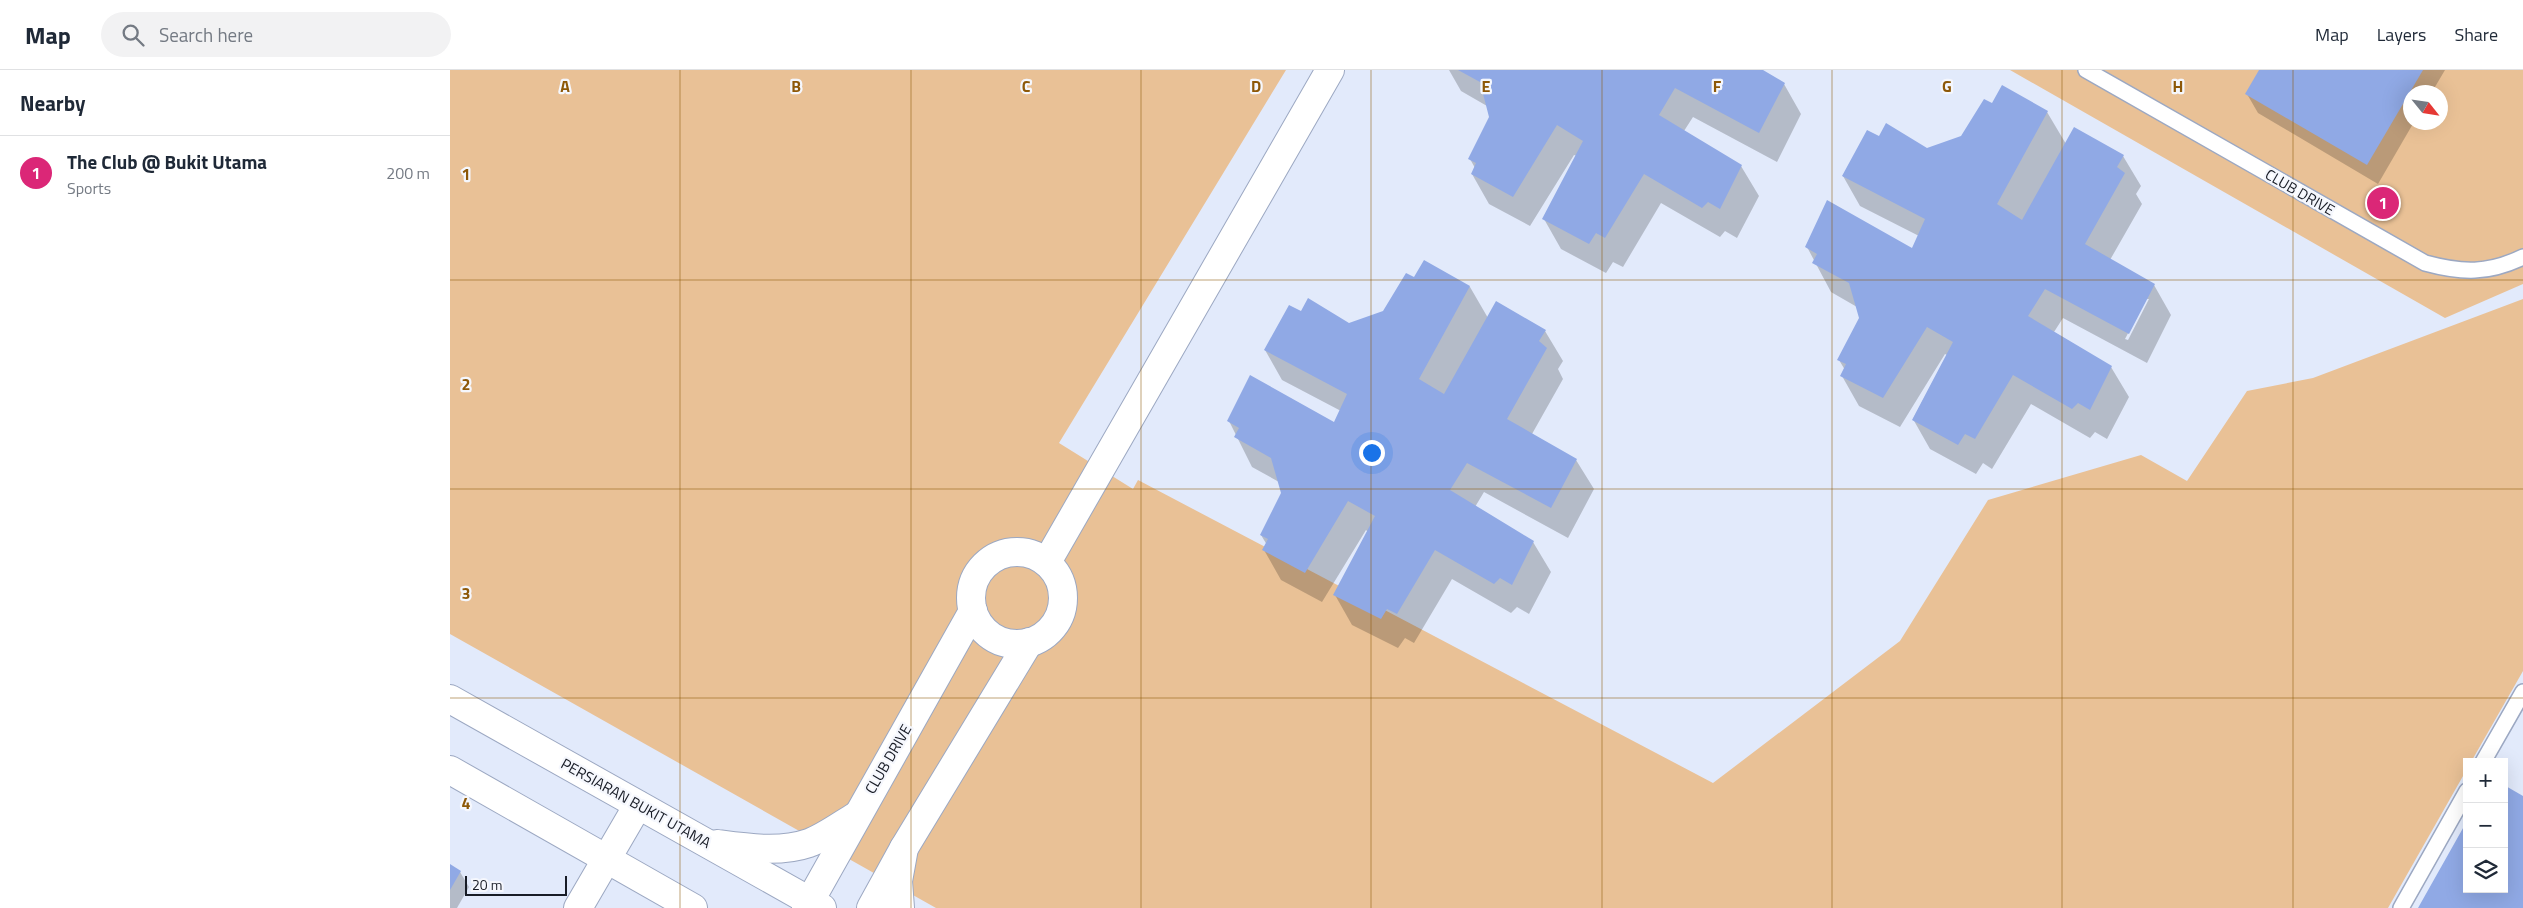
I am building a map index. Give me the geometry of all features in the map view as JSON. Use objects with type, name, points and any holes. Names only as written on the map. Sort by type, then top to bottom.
[{"type":"street","points":[[1047,562],[1330,70]]},
{"type":"street","points":[[1020,551],[1034,554],[1047,562],[1056,573],[1062,586],[1063,600],[1060,614],[1053,627],[1042,636],[1029,642],[1008,642],[989,634],[979,624],[973,611],[971,597],[973,582],[992,559],[1005,553],[1020,551]]},
{"type":"street","name":"CLUB DRIVE","points":[[812,906],[856,816],[973,611]]},
{"type":"street","points":[[871,908],[904,848],[1029,642]]},
{"type":"street","name":"PERSIARAN BUKIT UTAMA","points":[[450,698],[812,906]]},
{"type":"street","points":[[450,770],[693,908]]},
{"type":"street","points":[[578,908],[638,805]]},
{"type":"street","points":[[705,843],[752,848],[793,847],[811,842],[856,816]]},
{"type":"street","points":[[900,908],[898,881],[904,848]]},
{"type":"lane","name":"CLUB DRIVE","points":[[2086,70],[2425,264],[2454,271],[2488,270],[2523,257]]},
{"type":"lane","points":[[2485,758],[2523,692]]},
{"type":"lane","points":[[2401,908],[2463,798]]},
{"type":"shaded area","points":[[450,70],[1286,70],[1059,443],[1133,489],[1138,480],[1713,783],[1900,641],[1988,500],[2141,455],[2187,481],[2247,391],[2313,378],[2523,299],[2523,671],[2473,758],[2463,758],[2463,776],[2388,908],[936,908],[450,634]]},
{"type":"shaded area","points":[[2010,70],[2523,70],[2523,284],[2445,318]]},
{"type":"building","points":[[1458,70],[1763,70],[1785,83],[1759,133],[1675,88],[1659,115],[1742,165],[1720,209],[1708,202],[1702,208],[1644,174],[1605,238],[1596,233],[1589,244],[1542,219],[1583,141],[1557,125],[1513,197],[1471,174],[1476,163],[1468,159],[1489,117],[1480,82]]},
{"type":"building","points":[[2259,70],[2423,70],[2414,85],[2403,85],[2403,104],[2367,165],[2245,94]]},
{"type":"building","points":[[2002,85],[2048,111],[1997,204],[2022,220],[2074,127],[2124,155],[2117,167],[2125,173],[2085,244],[2155,284],[2129,334],[2045,289],[2028,316],[2112,366],[2090,410],[2078,403],[2072,409],[2013,375],[1975,439],[1965,434],[1958,445],[1912,420],[1953,342],[1927,327],[1883,398],[1840,376],[1846,364],[1837,360],[1859,318],[1849,283],[1812,263],[1817,254],[1805,247],[1827,200],[1912,248],[1925,219],[1842,176],[1867,130],[1879,136],[1886,123],[1927,148],[1961,136],[1984,99],[1992,103]]},
{"type":"building","points":[[1424,260],[1470,286],[1419,379],[1444,394],[1496,301],[1546,330],[1539,341],[1547,348],[1507,419],[1577,459],[1551,508],[1467,463],[1450,490],[1534,541],[1512,585],[1500,578],[1494,584],[1435,550],[1397,614],[1387,609],[1381,619],[1333,595],[1375,516],[1348,501],[1305,573],[1262,550],[1268,539],[1260,535],[1281,493],[1271,458],[1234,437],[1239,428],[1227,421],[1250,375],[1334,422],[1347,394],[1264,350],[1289,305],[1301,311],[1308,298],[1349,323],[1383,311],[1406,273],[1414,277]]},
{"type":"building","points":[[2508,787],[2523,796],[2523,908],[2418,908],[2463,828],[2463,893],[2508,893]]},
{"type":"building","points":[[450,864],[461,871],[450,890]]},
{"type":"place","name":"The Club @ Bukit Utama","points":[[2383,203]]}]
